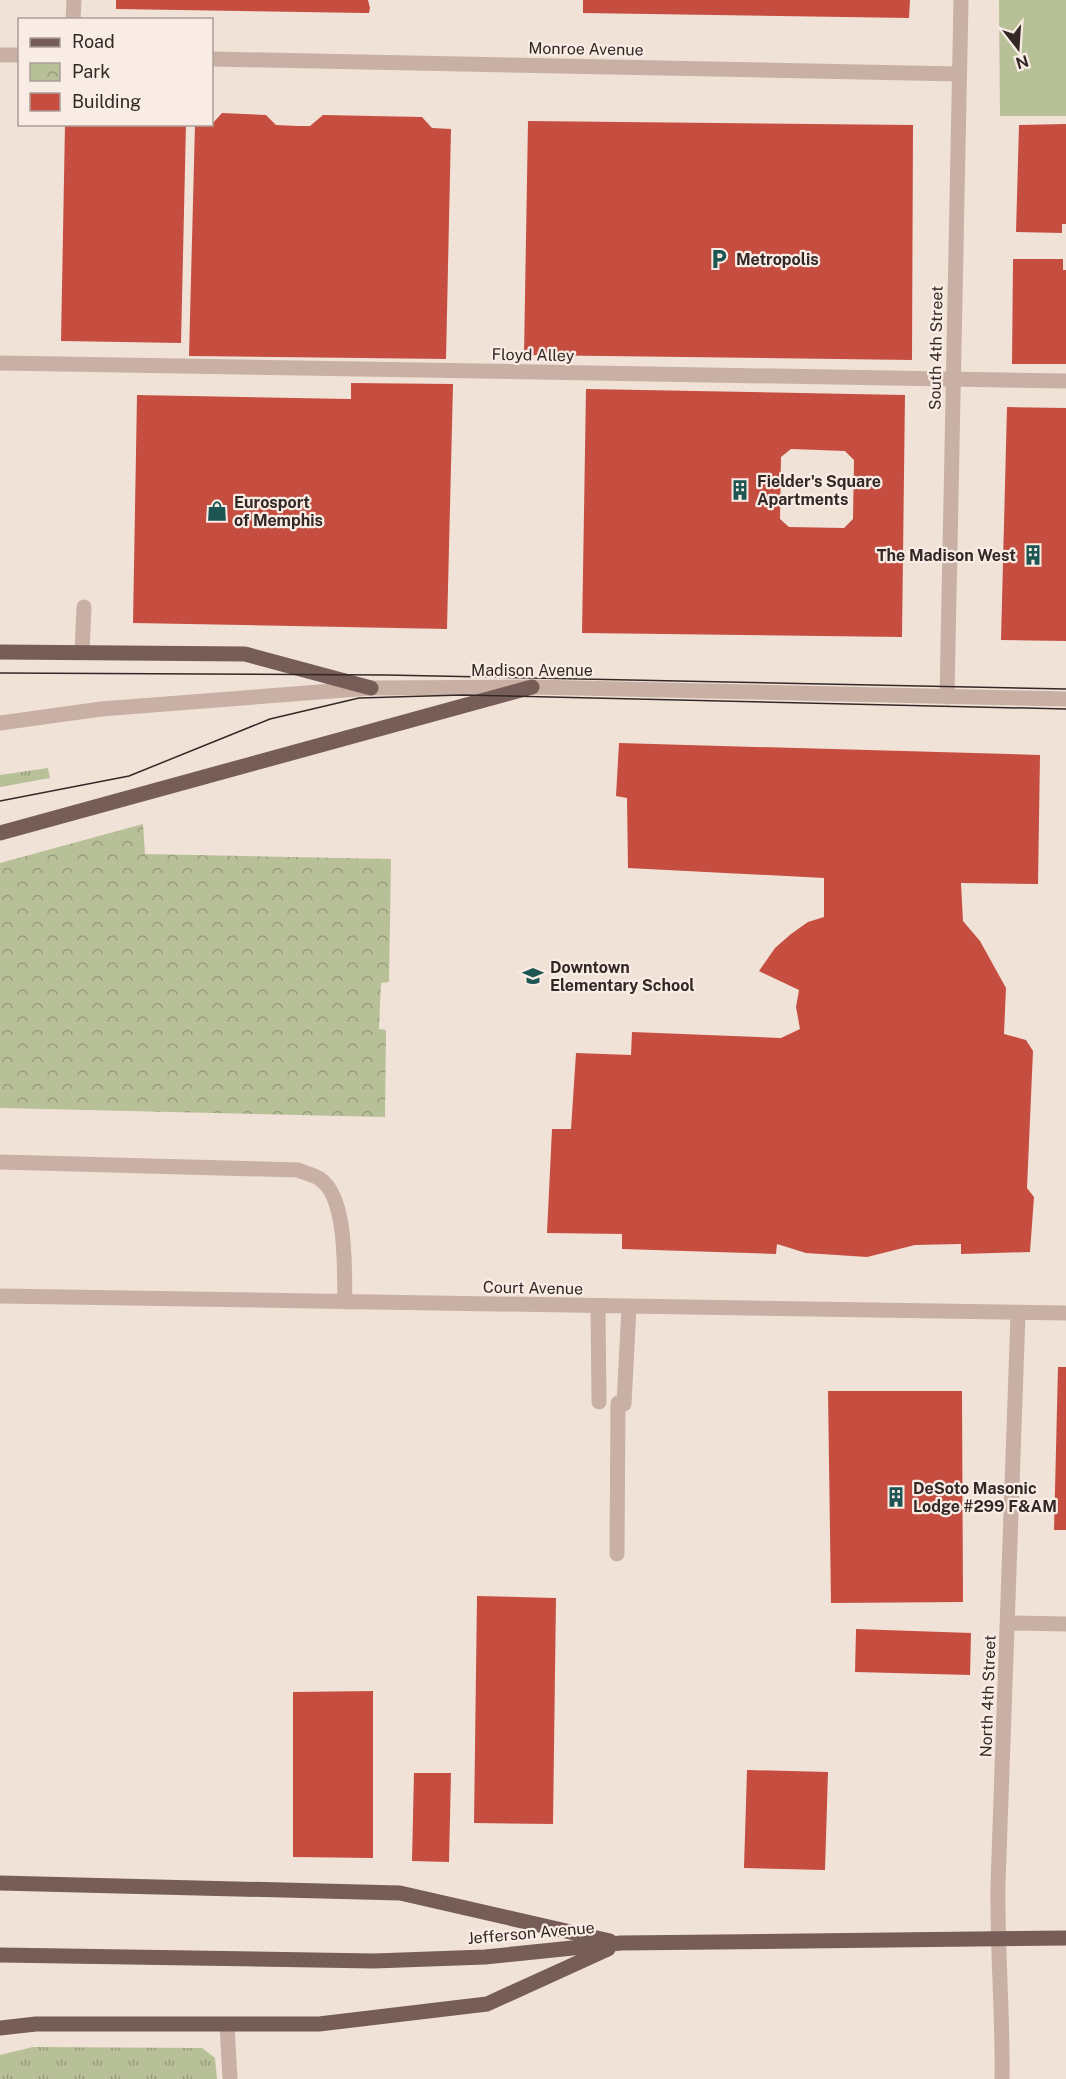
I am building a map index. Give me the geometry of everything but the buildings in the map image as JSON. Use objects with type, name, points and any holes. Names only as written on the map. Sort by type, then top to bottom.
[{"type":"main road","points":[[0,652],[245,654],[371,688]]},
{"type":"main road","points":[[0,833],[532,687]]},
{"type":"main road","points":[[0,1883],[400,1893],[621,1943]]},
{"type":"main road","name":"Jefferson Avenue","points":[[0,1955],[374,1961],[485,1957],[621,1943],[1066,1938]]},
{"type":"main road","points":[[0,2028],[36,2024],[319,2024],[487,2004],[621,1943]]},
{"type":"street","points":[[73,18],[74,0]]},
{"type":"street","name":"South 4th Street","points":[[946,697],[961,0]]},
{"type":"street","points":[[0,55],[18,55]]},
{"type":"street","name":"Monroe Avenue","points":[[213,59],[959,74]]},
{"type":"street","name":"Floyd Alley","points":[[0,363],[1066,381]]},
{"type":"street","points":[[82,652],[84,607]]},
{"type":"street","name":"Madison Avenue","points":[[0,723],[100,709],[371,688],[532,687],[1066,699]]},
{"type":"street","points":[[0,1162],[298,1170],[321,1180],[334,1198],[342,1228],[345,1302]]},
{"type":"street","name":"Court Avenue","points":[[0,1296],[598,1308],[1066,1313]]},
{"type":"street","points":[[598,1308],[599,1402]]},
{"type":"street","points":[[616,1554],[621,1403],[629,1308]]},
{"type":"street","name":"North 4th Street","points":[[1002,2079],[1003,2008],[997,1938],[1018,1314]]},
{"type":"street","points":[[1009,1623],[1066,1624]]},
{"type":"street","points":[[227,2025],[230,2079]]},
{"type":"green space","points":[[999,0],[1066,0],[1066,116],[1000,116]]},
{"type":"green space","points":[[48,768],[50,778],[0,787],[0,775]]},
{"type":"green space","points":[[143,824],[145,854],[391,859],[389,982],[381,983],[379,1029],[386,1030],[385,1117],[0,1108],[0,863]]},
{"type":"green space","points":[[33,2047],[202,2048],[215,2058],[217,2079],[0,2079],[0,2055]]},
{"type":"tram line","points":[[0,673],[386,675],[1066,689]]},
{"type":"tram line","points":[[0,801],[129,776],[270,719],[359,698],[462,695],[1066,709]]},
{"type":"place","name":"Metropolis","points":[[719,259]]},
{"type":"place","name":"Fielder's Square Apartments","points":[[740,490]]},
{"type":"place","name":"Eurosport of Memphis","points":[[217,511]]},
{"type":"place","name":"The Madison West","points":[[1033,555]]},
{"type":"place","name":"Downtown Elementary School","points":[[533,976]]},
{"type":"place","name":"DeSoto Masonic Lodge #299 F&AM","points":[[896,1497]]}]
